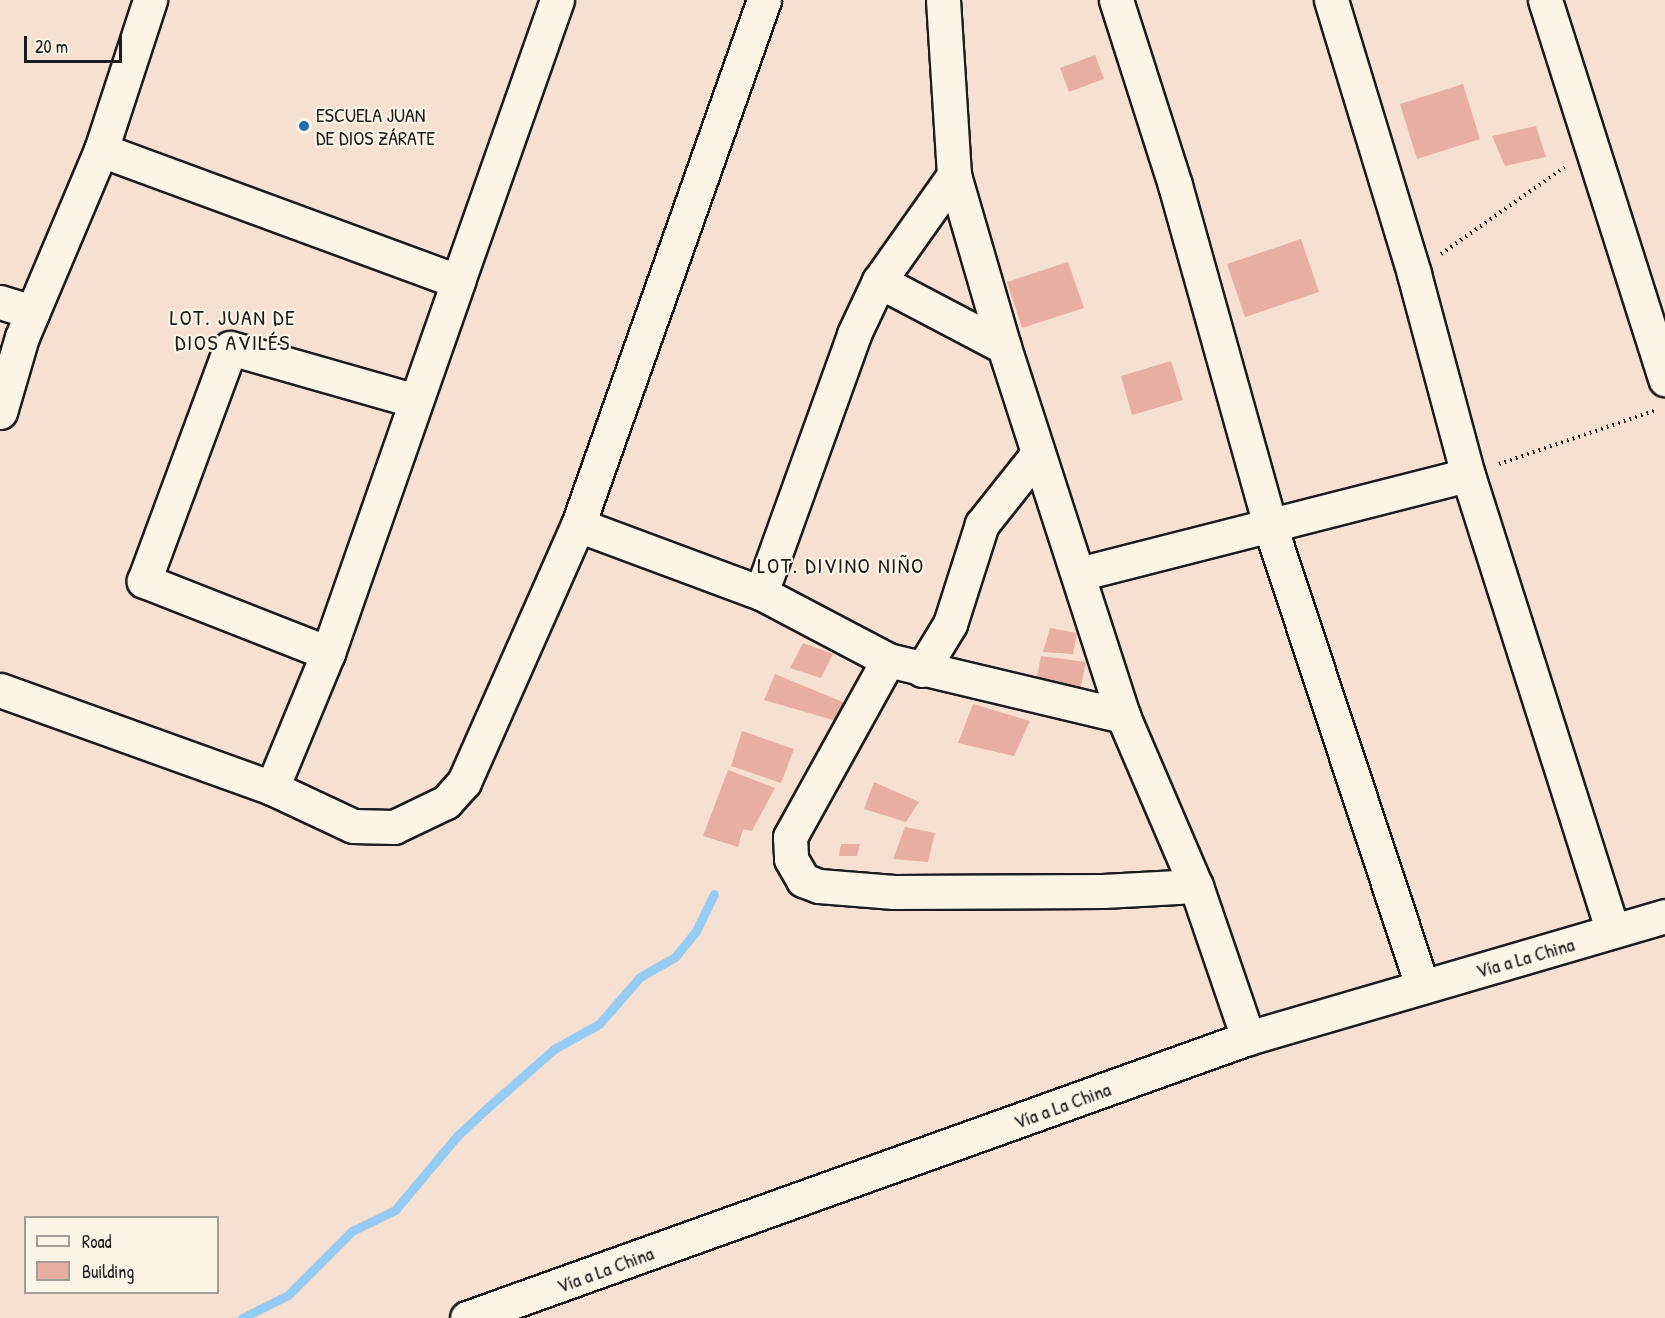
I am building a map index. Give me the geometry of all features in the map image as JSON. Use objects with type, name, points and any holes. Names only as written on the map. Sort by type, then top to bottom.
[{"type":"street","points":[[0,412],[32,312],[101,150],[150,0]]},
{"type":"street","points":[[272,788],[328,653],[557,0]]},
{"type":"street","points":[[0,690],[272,788],[353,826],[371,829],[394,827],[446,802],[464,782],[578,525],[764,0]]},
{"type":"street","points":[[943,0],[954,175],[1036,456],[1079,574],[1123,716],[1196,886],[1248,1038]]},
{"type":"street","points":[[1116,0],[1176,185],[1270,526],[1422,986]]},
{"type":"street","points":[[1331,0],[1414,274],[1467,475],[1613,931]]},
{"type":"street","points":[[1545,0],[1665,379]]},
{"type":"street","points":[[101,150],[458,281]]},
{"type":"street","points":[[761,593],[854,334],[879,281],[954,175]]},
{"type":"street","points":[[879,281],[1004,347]]},
{"type":"street","points":[[0,302],[32,312]]},
{"type":"street","points":[[328,653],[144,581],[230,348],[416,401]]},
{"type":"street","points":[[922,670],[950,624],[982,524],[1036,456]]},
{"type":"street","points":[[1079,574],[1467,475]]},
{"type":"street","points":[[578,525],[761,593],[888,660],[922,670],[1123,716]]},
{"type":"street","points":[[888,660],[790,837],[791,859],[803,880],[819,886],[894,892],[1103,891],[1196,886]]},
{"type":"street","name":"Vía a La China","points":[[467,1318],[1248,1038],[1665,916]]},
{"type":"path","points":[[1414,274],[1593,149]]},
{"type":"path","points":[[1467,475],[1665,407]]},
{"type":"building","points":[[1095,55],[1104,79],[1069,92],[1060,68]]},
{"type":"building","points":[[1463,84],[1480,139],[1417,159],[1400,104]]},
{"type":"building","points":[[1536,126],[1546,157],[1505,166],[1492,136]]},
{"type":"building","points":[[1301,239],[1319,292],[1245,317],[1227,264]]},
{"type":"building","points":[[1068,262],[1084,308],[1022,328],[1007,282]]},
{"type":"building","points":[[1171,361],[1183,400],[1132,415],[1121,376]]},
{"type":"building","points":[[1050,628],[1077,633],[1073,654],[1043,652]]},
{"type":"building","points":[[803,643],[833,654],[821,678],[790,668]]},
{"type":"building","points":[[1041,656],[1086,662],[1079,695],[1036,683]]},
{"type":"building","points":[[775,674],[850,705],[840,722],[764,700]]},
{"type":"building","points":[[973,704],[1030,721],[1014,756],[958,743]]},
{"type":"building","points":[[742,731],[794,749],[781,783],[731,766]]},
{"type":"building","points":[[728,770],[775,788],[752,831],[743,829],[738,847],[703,836]]},
{"type":"building","points":[[874,782],[919,802],[906,822],[864,809]]},
{"type":"building","points":[[905,827],[935,833],[928,862],[893,859]]},
{"type":"building","points":[[841,844],[860,844],[857,856],[839,856]]},
{"type":"waterway","points":[[242,1318],[288,1295],[352,1231],[395,1210],[457,1136],[486,1109],[554,1049],[599,1024],[640,977],[675,957],[696,931],[714,894]]},
{"type":"place","name":"ESCUELA JUAN DE DIOS ZÁRATE","points":[[304,126]]},
{"type":"district","name":"LOT. JUAN DE DIOS AVILÉS","points":[[233,330]]},
{"type":"district","name":"LOT. DIVINO NIÑO","points":[[841,566]]}]
